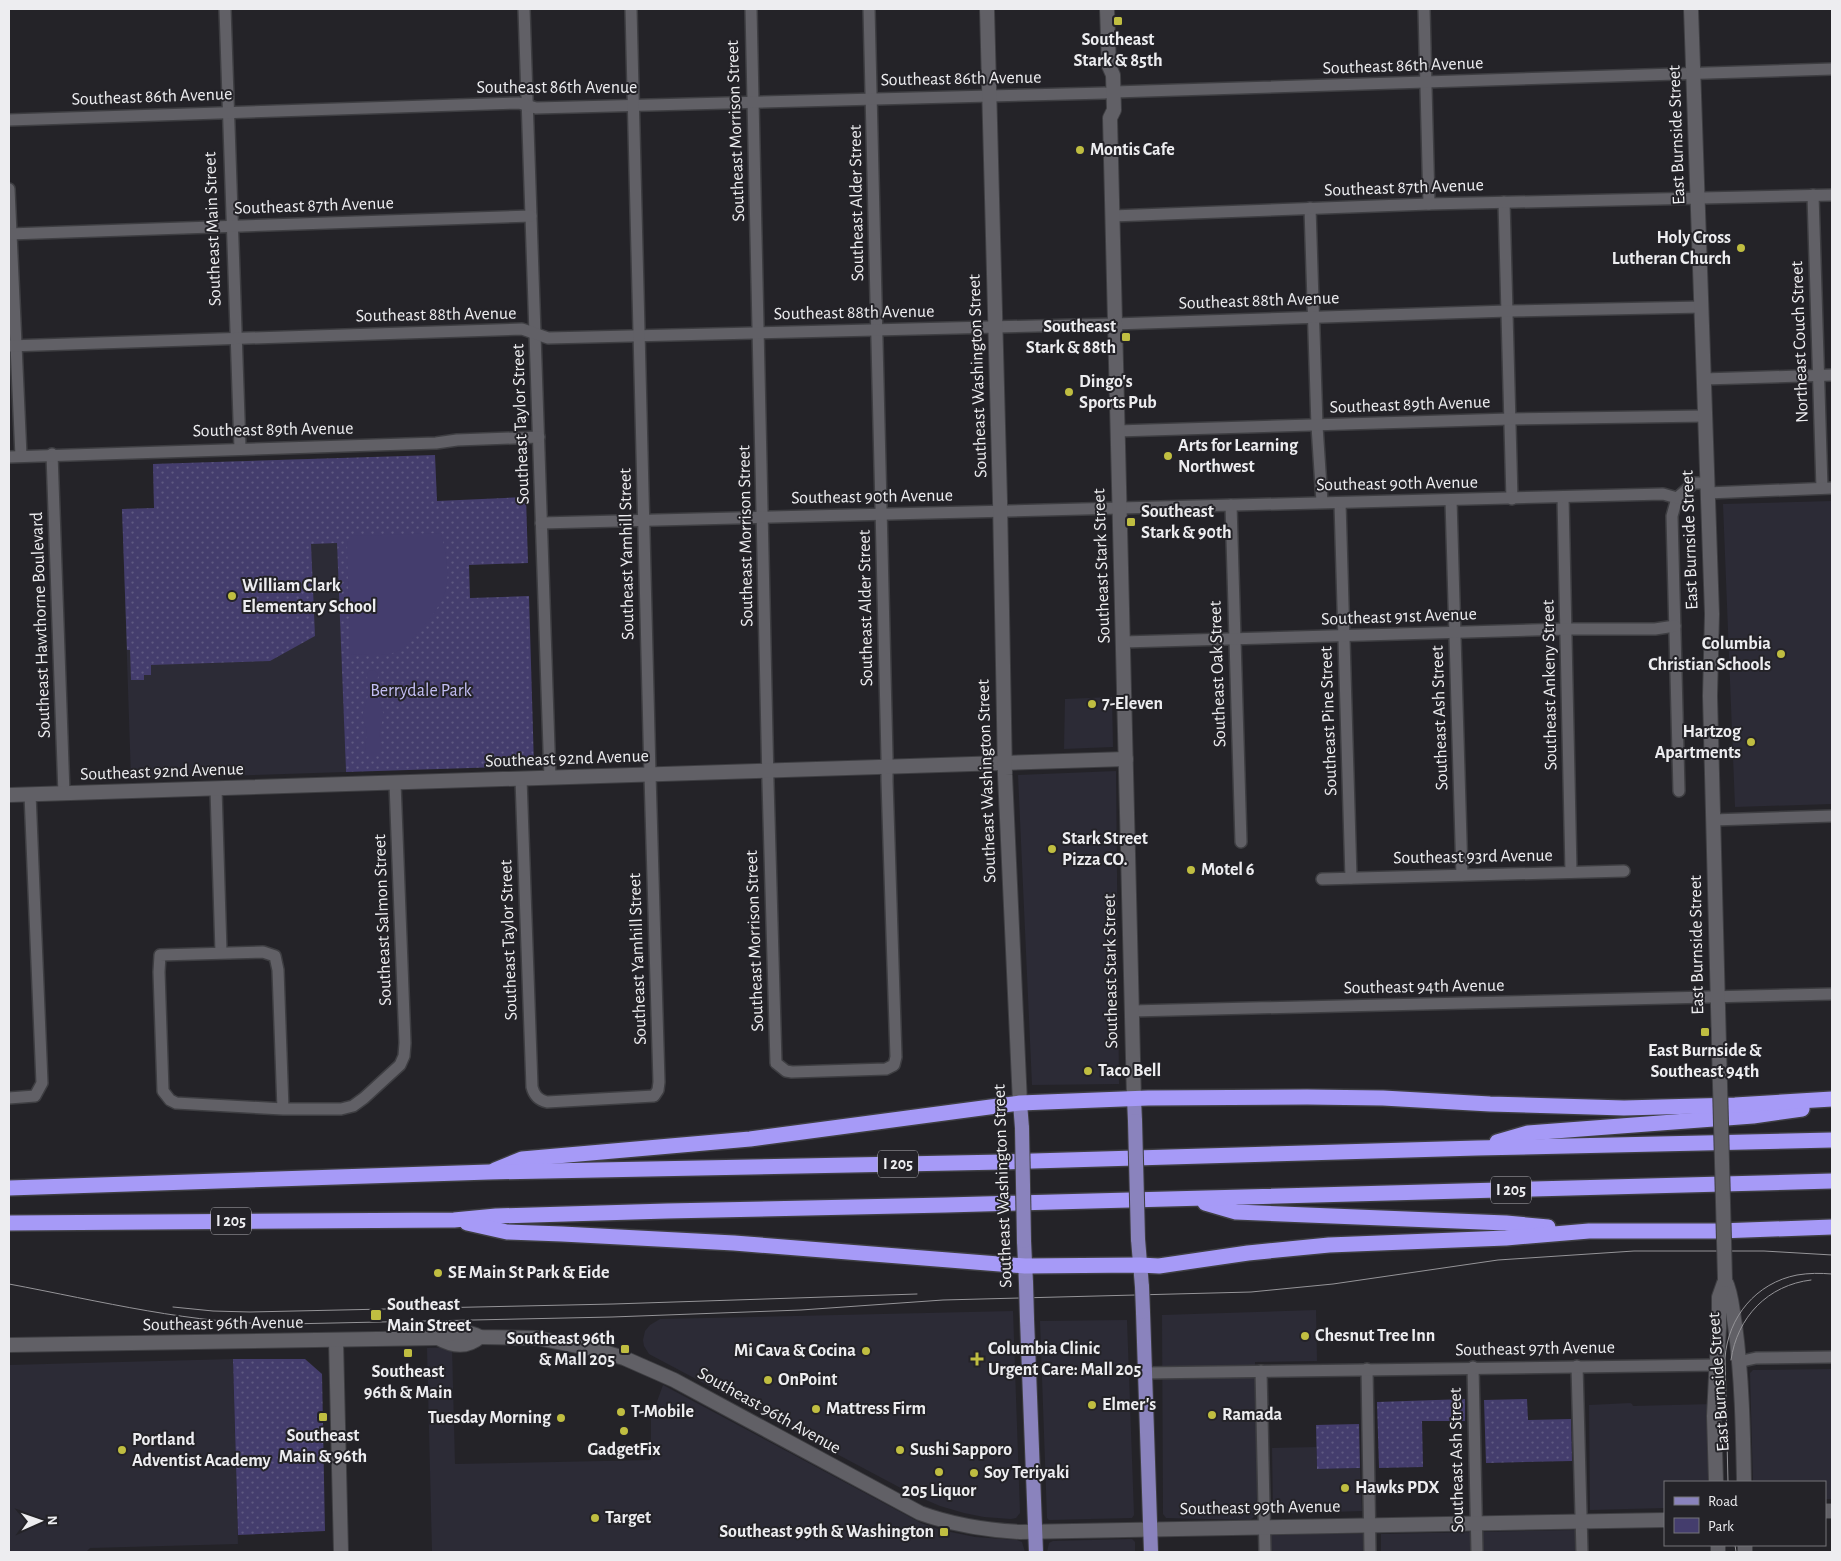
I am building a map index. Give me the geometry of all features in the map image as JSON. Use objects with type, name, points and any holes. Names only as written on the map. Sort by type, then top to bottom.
[{"type":"highway","points":[[489,1172],[522,1159],[750,1140],[1020,1103],[1134,1099],[1383,1098],[1615,1108],[1734,1105],[1832,1099]]},
{"type":"highway","points":[[1477,1148],[1528,1134],[1753,1116],[1832,1105]]},
{"type":"highway","name":"I 205","points":[[9,1188],[489,1172],[994,1163],[1477,1148],[1832,1140]]},
{"type":"highway","name":"I 205","points":[[9,1223],[454,1220],[496,1216],[667,1211],[1832,1181]]},
{"type":"highway","points":[[1190,1199],[1236,1212],[1506,1223],[1590,1231]]},
{"type":"highway","points":[[454,1220],[507,1232],[734,1243],[1025,1266],[1159,1266],[1248,1254],[1329,1246],[1506,1238],[1590,1231],[1719,1231],[1832,1227]]},
{"type":"main road","name":"Southeast Stark Street","points":[[1134,1099],[1151,1552]]},
{"type":"main road","name":"Southeast Washington Street","points":[[1020,1103],[1036,1552]]},
{"type":"street","name":"Southeast Main Street","points":[[224,9],[240,448]]},
{"type":"street","name":"Southeast Taylor Street","points":[[524,9],[550,778]]},
{"type":"street","name":"Southeast Yamhill Street","points":[[538,1099],[547,1102],[654,1096],[658,1090],[659,1082],[631,9]]},
{"type":"street","name":"Southeast Morrison Street","points":[[750,9],[776,1063]]},
{"type":"street","name":"Southeast Alder Street","points":[[776,1063],[789,1072],[886,1069],[894,1065],[896,1057],[886,781],[888,766],[869,9]]},
{"type":"street","name":"Southeast Washington Street","points":[[987,9],[1005,762],[1020,1103]]},
{"type":"street","name":"Southeast Stark Street","points":[[1107,9],[1108,66],[1104,75],[1109,93],[1105,111],[1110,118],[1134,1099]]},
{"type":"street","points":[[1424,9],[1429,204]]},
{"type":"street","name":"East Burnside Street","points":[[1691,9],[1712,621],[1710,696],[1725,1280],[1719,1297],[1714,1416],[1716,1481]]},
{"type":"street","name":"Southeast 86th Avenue","points":[[9,120],[519,103],[536,108],[1109,93],[1832,69]]},
{"type":"street","points":[[9,189],[12,346],[21,456]]},
{"type":"street","name":"Northeast Couch Street","points":[[1813,195],[1819,375],[1827,488]]},
{"type":"street","name":"Southeast 87th Avenue","points":[[1112,216],[1429,204],[1832,195]]},
{"type":"street","points":[[1504,202],[1512,499]]},
{"type":"street","points":[[1310,208],[1317,426],[1322,502]]},
{"type":"street","name":"Southeast 87th Avenue","points":[[9,234],[531,216]]},
{"type":"street","name":"Southeast 88th Avenue","points":[[12,346],[522,329],[548,338],[1702,307]]},
{"type":"street","points":[[1704,379],[1832,375]]},
{"type":"street","name":"Southeast 89th Avenue","points":[[1117,432],[1510,419],[1705,416]]},
{"type":"street","name":"Southeast 89th Avenue","points":[[9,457],[240,448],[358,446],[538,437]]},
{"type":"street","name":"Southeast Hawthorne Boulevard","points":[[52,454],[64,794]]},
{"type":"street","points":[[1679,791],[1672,516],[1677,498],[1694,483],[1707,488],[1827,488]]},
{"type":"street","name":"Southeast 90th Avenue","points":[[542,523],[1664,494],[1677,498]]},
{"type":"street","name":"Southeast Ankeny Street","points":[[1563,497],[1571,872]]},
{"type":"street","name":"Southeast Ash Street","points":[[1451,500],[1462,875]]},
{"type":"street","name":"Southeast Pine Street","points":[[1340,503],[1351,878]]},
{"type":"street","name":"Southeast Oak Street","points":[[1231,505],[1241,842]]},
{"type":"street","name":"Southeast 91st Avenue","points":[[1123,642],[1567,629],[1655,629],[1675,626]]},
{"type":"street","name":"Southeast 92nd Avenue","points":[[9,795],[1126,759]]},
{"type":"street","name":"Southeast Taylor Street","points":[[522,779],[532,1087],[538,1099]]},
{"type":"street","name":"Southeast Salmon Street","points":[[283,1109],[341,1108],[352,1106],[364,1098],[400,1065],[404,1056],[395,783]]},
{"type":"street","points":[[216,789],[221,952]]},
{"type":"street","points":[[9,1098],[35,1096],[42,1083],[30,794]]},
{"type":"street","points":[[1713,820],[1832,816]]},
{"type":"street","name":"Southeast 93rd Avenue","points":[[1322,879],[1624,871]]},
{"type":"street","points":[[221,952],[263,952],[275,956],[278,970],[283,1109],[176,1103],[170,1100],[162,1091],[160,956],[221,952]]},
{"type":"street","name":"Southeast 94th Avenue","points":[[1132,1011],[1832,994]]},
{"type":"street","name":"East Burnside Street","points":[[1725,1280],[1731,1292],[1738,1362],[1744,1481]]},
{"type":"street","name":"Southeast 96th Avenue","points":[[9,1345],[438,1338],[449,1344],[454,1344],[472,1343],[480,1337],[536,1338],[597,1350],[624,1358],[674,1380],[920,1513],[950,1523],[977,1528],[1035,1532]]},
{"type":"street","points":[[336,1341],[341,1552]]},
{"type":"street","points":[[1738,1362],[1756,1358],[1832,1357]]},
{"type":"street","name":"Southeast 97th Avenue","points":[[1145,1373],[1368,1368],[1716,1365]]},
{"type":"street","points":[[1577,1366],[1582,1552]]},
{"type":"street","name":"Southeast Ash Street","points":[[1473,1367],[1476,1552]]},
{"type":"street","points":[[1368,1368],[1370,1552]]},
{"type":"street","points":[[1261,1371],[1265,1552]]},
{"type":"street","name":"Southeast 99th Avenue","points":[[1035,1532],[1664,1520]]},
{"type":"shaded area","name":"William Clark Elementary School","points":[[334,458],[346,772],[131,779],[122,509],[154,508],[153,464]]},
{"type":"shaded area","name":"Columbia Christian Schools","points":[[1832,501],[1832,804],[1735,807],[1723,504]]},
{"type":"shaded area","points":[[1112,697],[1113,747],[1064,749],[1065,699]]},
{"type":"shaded area","points":[[1116,771],[1119,1084],[1032,1085],[1018,775]]},
{"type":"shaded area","points":[[1316,1310],[1317,1361],[1255,1362],[1257,1494],[1256,1513],[1253,1518],[1250,1520],[1166,1518],[1163,1514],[1162,1315]]},
{"type":"shaded area","points":[[1013,1311],[1020,1513],[1016,1518],[1011,1519],[964,1513],[940,1506],[912,1494],[649,1354],[643,1340],[645,1331],[650,1325],[660,1319]]},
{"type":"shaded area","points":[[1127,1320],[1134,1515],[1132,1518],[1049,1520],[1047,1518],[1040,1321]]},
{"type":"shaded area","points":[[452,1347],[455,1464],[651,1460],[651,1418],[663,1385],[921,1523],[941,1530],[975,1537],[1017,1540],[1022,1542],[1025,1552],[432,1552],[427,1348]]},
{"type":"shaded area","name":"Portland Adventist Academy","points":[[233,1359],[238,1544],[90,1548],[86,1552],[9,1552],[9,1365]]},
{"type":"shaded area","points":[[1832,1369],[1832,1499],[1826,1499],[1826,1481],[1753,1481],[1750,1373],[1753,1370]]},
{"type":"shaded area","points":[[1630,1403],[1633,1406],[1712,1404],[1712,1481],[1664,1481],[1664,1508],[1590,1510],[1589,1405]]},
{"type":"shaded area","points":[[1316,1447],[1317,1469],[1360,1468],[1362,1511],[1273,1514],[1272,1448]]},
{"type":"shaded area","points":[[1575,1530],[1575,1552],[1381,1552],[1381,1534]]},
{"type":"shaded area","points":[[1271,1533],[1364,1534],[1365,1552],[1271,1552]]},
{"type":"shaded area","points":[[1132,1539],[1135,1542],[1135,1552],[1047,1552],[1049,1543],[1053,1541]]},
{"type":"green space","name":"Berrydale Park","points":[[435,455],[437,501],[526,497],[528,563],[469,565],[470,598],[529,596],[534,766],[346,772],[337,543],[311,544],[315,636],[270,661],[151,665],[151,675],[144,675],[144,680],[131,680],[130,650],[127,650],[122,509],[154,508],[153,464]]},
{"type":"green space","points":[[441,533],[447,563],[447,586],[438,607],[430,618],[407,644],[397,652],[383,655],[350,654],[347,543],[352,536]]},
{"type":"green space","points":[[374,670],[378,674],[377,695],[384,715],[379,732],[382,749],[375,756],[371,756],[365,750],[367,731],[362,716],[368,696],[367,674],[369,671]]},
{"type":"green space","points":[[233,1359],[305,1359],[322,1374],[325,1531],[238,1535]]},
{"type":"green space","points":[[1465,1399],[1465,1421],[1422,1421],[1423,1467],[1379,1468],[1377,1402]]},
{"type":"green space","points":[[1527,1399],[1528,1420],[1571,1419],[1572,1461],[1486,1463],[1484,1400]]},
{"type":"green space","points":[[1359,1424],[1360,1468],[1317,1469],[1316,1425]]},
{"type":"tram line","points":[[9,1284],[147,1311],[217,1321],[287,1324],[612,1317],[801,1310],[943,1300],[1251,1292],[1333,1284],[1498,1260],[1634,1251],[1764,1251],[1832,1255]]},
{"type":"tram line","points":[[1728,1481],[1725,1358],[1727,1343],[1738,1316],[1757,1294],[1782,1279],[1815,1273],[1832,1274]]},
{"type":"tram line","points":[[1731,1360],[1734,1344],[1740,1330],[1757,1306],[1768,1296],[1781,1289],[1795,1283],[1811,1280]]},
{"type":"tram line","points":[[173,1307],[250,1312],[613,1304],[917,1294]]},
{"type":"tram line","points":[[1735,1546],[1736,1552]]},
{"type":"place","name":"Southeast Stark & 85th","points":[[1118,21]]},
{"type":"place","name":"Montis Cafe","points":[[1080,150]]},
{"type":"place","name":"Holy Cross Lutheran Church","points":[[1741,248]]},
{"type":"place","name":"Southeast Stark & 88th","points":[[1126,337]]},
{"type":"place","name":"Dingo's Sports Pub","points":[[1069,392]]},
{"type":"place","name":"Arts for Learning Northwest","points":[[1168,456]]},
{"type":"place","name":"Southeast Stark & 90th","points":[[1131,522]]},
{"type":"place","name":"William Clark Elementary School","points":[[232,596]]},
{"type":"place","name":"Columbia Christian Schools","points":[[1781,654]]},
{"type":"place","name":"7-Eleven","points":[[1092,704]]},
{"type":"place","name":"Hartzog Apartments","points":[[1751,742]]},
{"type":"place","name":"Stark Street Pizza CO.","points":[[1052,849]]},
{"type":"place","name":"Motel 6","points":[[1191,870]]},
{"type":"place","name":"East Burnside & Southeast 94th","points":[[1705,1032]]},
{"type":"place","name":"Taco Bell","points":[[1088,1071]]},
{"type":"place","name":"SE Main St Park & Eide","points":[[438,1273]]},
{"type":"place","name":"Southeast Main Street","points":[[376,1315]]},
{"type":"place","name":"Chesnut Tree Inn","points":[[1305,1336]]},
{"type":"place","name":"Southeast 96th & Mall 205","points":[[625,1349]]},
{"type":"place","name":"Mi Cava & Cocina","points":[[866,1351]]},
{"type":"place","name":"Southeast 96th & Main","points":[[408,1353]]},
{"type":"place","name":"Columbia Clinic Urgent Care: Mall 205","points":[[977,1359]]},
{"type":"place","name":"OnPoint","points":[[768,1380]]},
{"type":"place","name":"Elmer's","points":[[1092,1405]]},
{"type":"place","name":"Mattress Firm","points":[[816,1409]]},
{"type":"place","name":"T-Mobile","points":[[621,1412]]},
{"type":"place","name":"Ramada","points":[[1212,1415]]},
{"type":"place","name":"Southeast Main & 96th","points":[[323,1417]]},
{"type":"place","name":"Tuesday Morning","points":[[561,1418]]},
{"type":"place","name":"GadgetFix","points":[[624,1431]]},
{"type":"place","name":"Portland Adventist Academy","points":[[122,1450]]},
{"type":"place","name":"Sushi Sapporo","points":[[900,1450]]},
{"type":"place","name":"205 Liquor","points":[[939,1472]]},
{"type":"place","name":"Soy Teriyaki","points":[[974,1473]]},
{"type":"place","name":"Hawks PDX","points":[[1345,1488]]},
{"type":"place","name":"Target","points":[[595,1518]]},
{"type":"place","name":"Southeast 99th & Washington","points":[[944,1532]]}]
